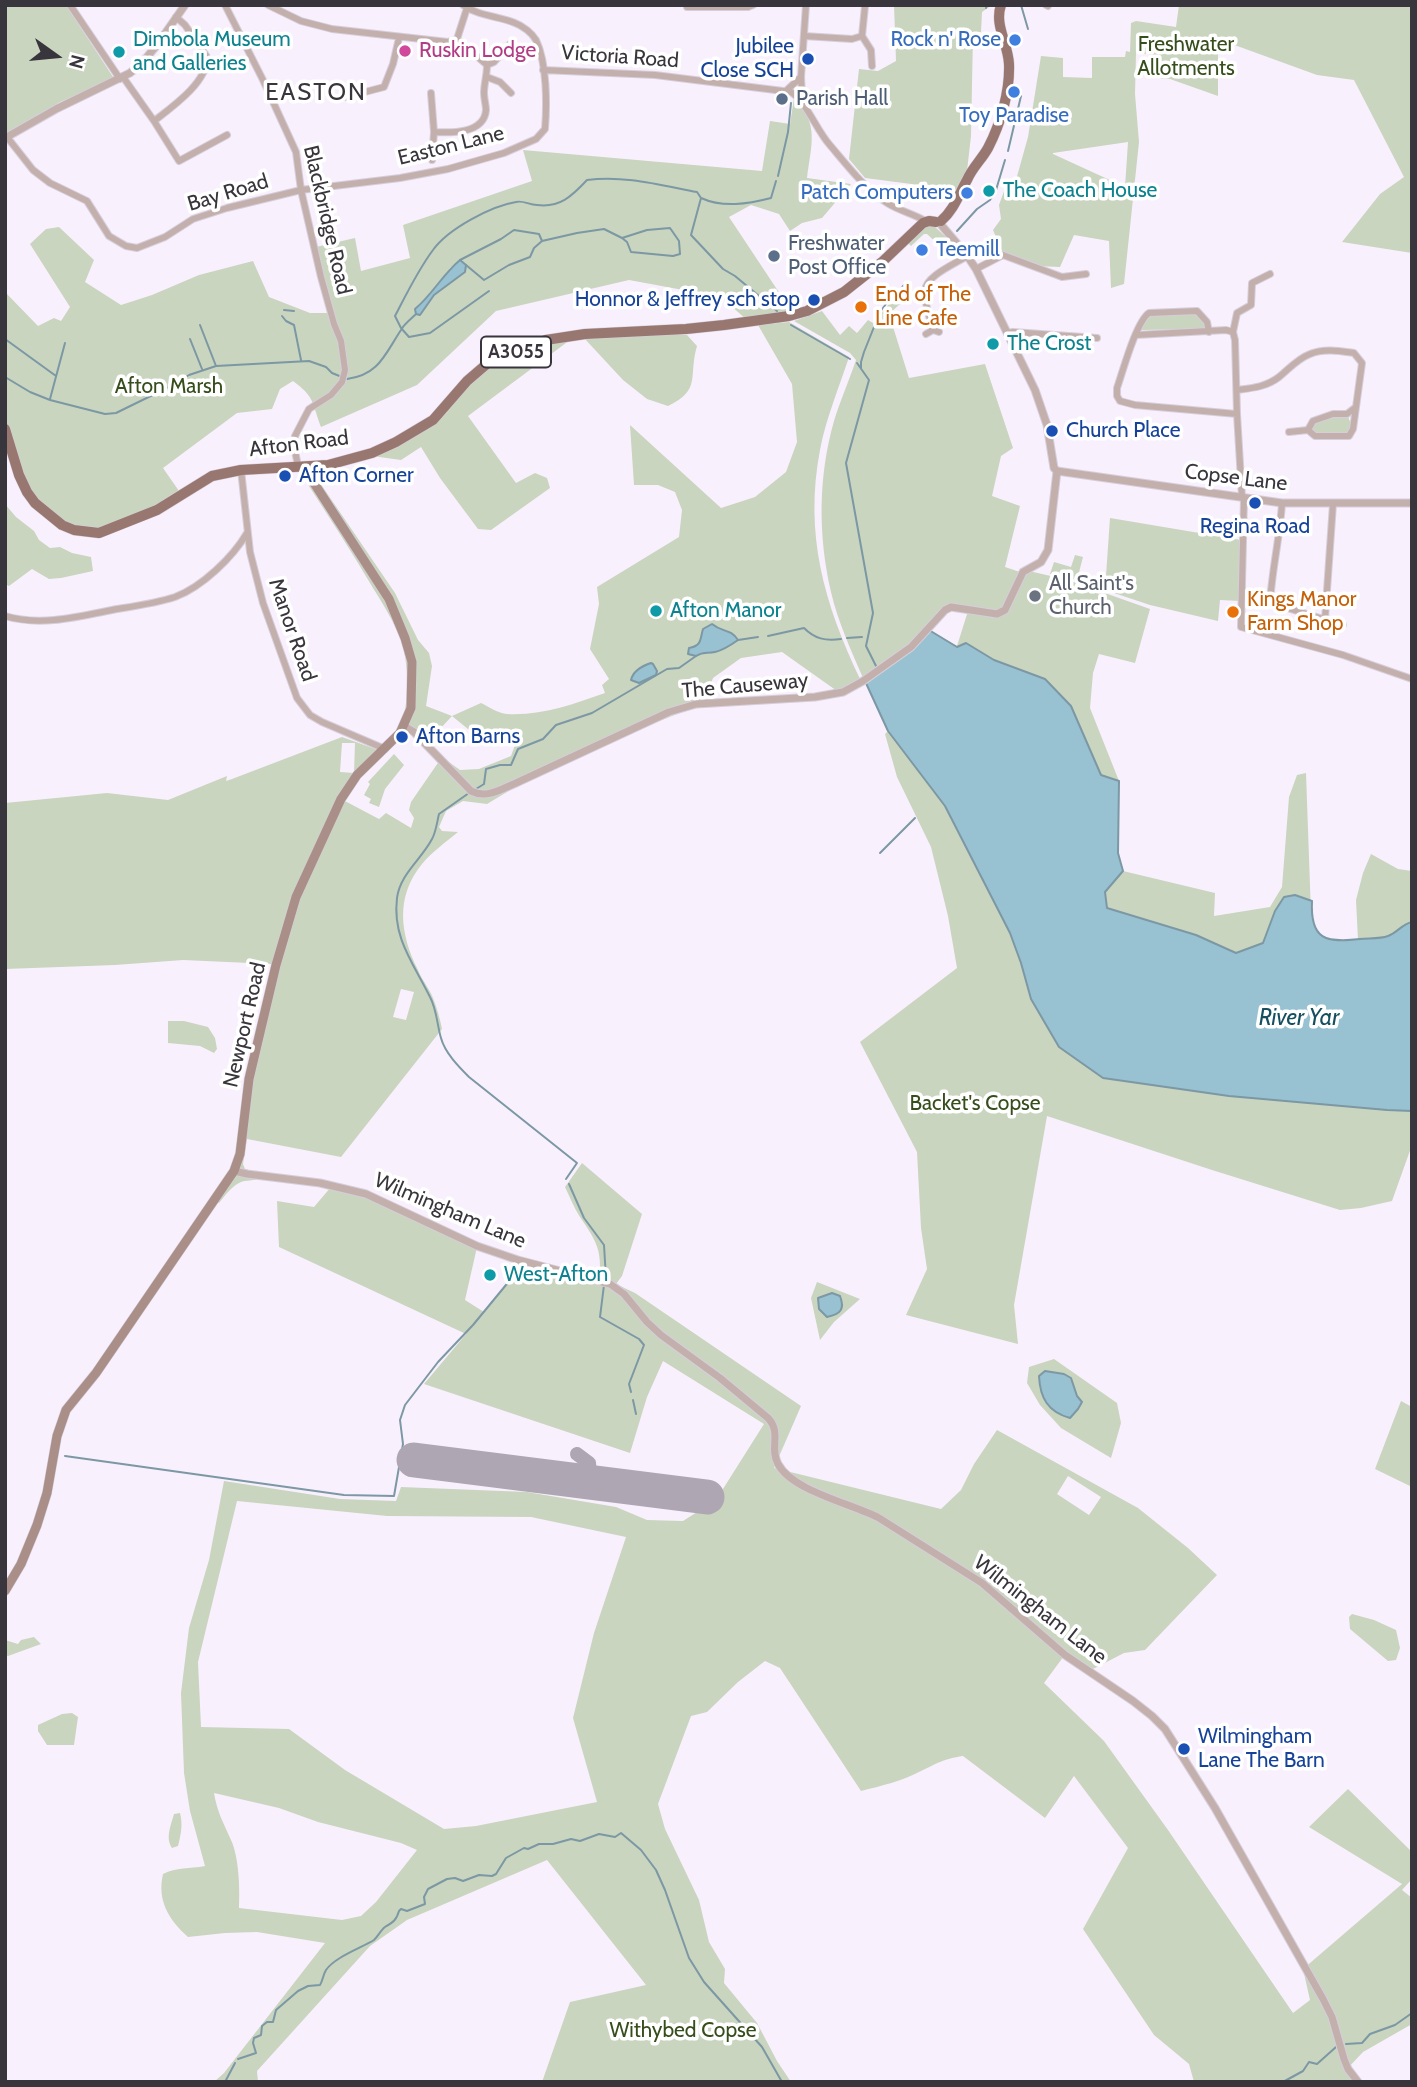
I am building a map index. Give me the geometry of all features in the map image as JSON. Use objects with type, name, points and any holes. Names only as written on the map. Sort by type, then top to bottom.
[{"type":"main road","name":"A3055","points":[[936,223],[951,212],[967,179],[989,146],[1000,116],[1007,89],[1009,65],[998,18],[1001,5]]},
{"type":"main road","name":"Afton Road","points":[[5,429],[19,475],[35,503],[74,530],[99,533],[157,510],[212,476],[241,470],[310,466],[372,453],[433,420],[467,381],[488,363],[545,340],[584,334],[686,329],[789,316],[807,311],[840,295],[936,223]]},
{"type":"main road","name":"Newport Road","points":[[5,1591],[26,1553],[37,1525],[47,1493],[57,1436],[66,1410],[96,1373],[234,1171],[240,1154],[250,1079],[275,965],[296,897],[341,799],[357,775],[396,738],[411,708],[412,662],[389,599],[314,483],[310,466]]},
{"type":"street","points":[[70,5],[154,121],[179,161],[227,135]]},
{"type":"street","points":[[6,138],[56,109],[122,78],[150,54],[185,5]]},
{"type":"street","name":"Blackbridge Road","points":[[225,5],[296,152],[301,190],[331,316],[341,341],[345,372],[342,382],[331,395],[309,409],[295,436],[298,466]]},
{"type":"street","points":[[268,5],[301,21],[332,29],[448,42],[457,39]]},
{"type":"street","points":[[687,7],[753,5]]},
{"type":"street","points":[[806,5],[801,101],[830,145],[873,191],[894,207],[936,223],[976,269],[1035,390],[1047,425],[1054,468],[1057,471]]},
{"type":"street","points":[[866,6],[862,36],[871,50],[872,66]]},
{"type":"street","points":[[457,39],[465,7]]},
{"type":"street","name":"Victoria Road","points":[[465,7],[512,22],[527,30],[535,38],[543,70],[630,73],[787,90],[801,101]]},
{"type":"street","points":[[154,121],[194,85],[207,63],[207,57],[185,25],[176,17]]},
{"type":"street","points":[[804,36],[852,39],[862,36]]},
{"type":"street","points":[[346,97],[384,88],[399,38]]},
{"type":"street","points":[[434,132],[468,129],[476,127],[484,120],[487,65],[457,39]]},
{"type":"street","points":[[487,65],[494,62],[510,44]]},
{"type":"street","name":"Easton Lane","points":[[301,190],[400,178],[448,169],[504,153],[536,139],[545,129],[543,70]]},
{"type":"street","points":[[487,77],[500,82],[511,93]]},
{"type":"street","points":[[787,90],[801,77]]},
{"type":"street","points":[[431,93],[434,132],[432,160]]},
{"type":"street","name":"Bay Road","points":[[6,138],[33,170],[50,183],[87,201],[109,236],[127,246],[137,248],[166,237],[193,219],[301,190]]},
{"type":"street","points":[[933,332],[925,290],[927,284],[941,271],[967,256]]},
{"type":"street","points":[[976,269],[1003,256],[1062,277],[1086,274]]},
{"type":"street","points":[[1270,274],[1249,282],[1251,305],[1237,313],[1233,332],[1243,498],[1241,627],[1343,655],[1412,679]]},
{"type":"street","points":[[1209,332],[1207,322],[1197,311],[1145,315],[1117,388],[1117,396],[1120,401],[1135,405],[1237,414]]},
{"type":"street","points":[[1136,334],[1226,330],[1233,332]]},
{"type":"street","points":[[1007,333],[1097,338]]},
{"type":"street","points":[[1237,390],[1262,386],[1310,354],[1329,350],[1354,353],[1362,363],[1353,429],[1349,436],[1315,436],[1308,430],[1289,432]]},
{"type":"street","points":[[1308,430],[1313,421],[1333,414],[1347,414],[1356,407]]},
{"type":"street","name":"Manor Road","points":[[241,470],[250,552],[263,603],[297,698],[310,715],[322,722],[385,749]]},
{"type":"street","name":"Copse Lane","points":[[1057,471],[1282,503],[1412,503]]},
{"type":"street","name":"The Causeway","points":[[404,726],[414,732],[471,791],[483,795],[516,783],[683,707],[838,694],[917,641],[945,610],[951,607],[997,614],[1003,612],[1020,576],[1026,569],[1041,562],[1049,544],[1057,471]]},
{"type":"street","points":[[1269,603],[1282,503]]},
{"type":"street","points":[[1325,619],[1333,504]]},
{"type":"street","points":[[5,616],[14,619],[63,620],[176,596],[203,582],[239,546],[247,533]]},
{"type":"street","points":[[239,546],[250,552]]},
{"type":"street","points":[[1251,600],[1343,625]]},
{"type":"street","name":"Wilmingham Lane","points":[[234,1171],[366,1194],[485,1249],[610,1283],[624,1294],[661,1335],[720,1378],[774,1424],[775,1458],[779,1468],[817,1493],[879,1518],[982,1583],[1065,1655],[1152,1716],[1170,1735],[1215,1808],[1318,1989],[1332,2017],[1348,2069],[1358,2082]]},
{"type":"green space","points":[[5,5],[66,5],[113,77],[60,102],[5,135]]},
{"type":"green space","points":[[894,5],[992,5],[982,12],[981,32],[973,34],[971,136],[967,171],[958,190],[865,178],[849,159],[859,69],[878,71],[896,61]]},
{"type":"green space","name":"Freshwater Allotments","points":[[1179,5],[1412,5],[1412,253],[1342,242],[1380,194],[1404,177],[1354,80],[1317,75],[1218,39],[1218,96],[1170,79],[1145,77],[1149,54],[1136,53],[1135,94],[1139,142],[1124,284],[1111,288],[1109,241],[1074,235],[1060,267],[1037,266],[1003,253],[993,230],[1001,219],[999,205],[1007,183],[1016,180],[1028,137],[1041,56],[1063,58],[1063,77],[1092,78],[1092,57],[1125,57],[1126,51],[1130,52],[1131,23],[1136,21],[1176,27]],"holes":[[[1128,142],[1125,187],[1053,154],[1053,153]]]},
{"type":"green space","name":"Afton Marsh","points":[[794,98],[808,117],[811,126],[812,145],[807,178],[851,184],[822,218],[802,223],[790,231],[779,214],[751,205],[729,217],[792,312],[747,320],[721,297],[629,280],[496,311],[417,385],[321,427],[309,396],[293,381],[280,389],[272,409],[237,413],[163,468],[179,491],[124,521],[93,528],[78,528],[65,523],[36,498],[24,480],[5,419],[5,292],[38,326],[54,318],[61,321],[70,307],[30,244],[46,229],[59,227],[94,260],[85,282],[121,305],[199,275],[253,261],[269,297],[310,313],[332,313],[316,247],[355,238],[361,271],[410,258],[403,225],[532,181],[523,150],[762,171],[770,121],[790,124]],"holes":[[[451,267],[465,272],[434,295],[420,315],[415,309],[429,296]]]},
{"type":"green space","points":[[924,224],[934,226],[948,239],[940,246],[924,234],[911,246],[906,241]]},
{"type":"green space","points":[[894,298],[900,304],[889,314],[909,378],[985,364],[1013,448],[1001,456],[992,496],[1020,506],[1005,567],[1020,572],[1003,609],[997,612],[952,605],[919,637],[863,678],[834,603],[822,528],[823,485],[829,442],[836,413],[856,360],[850,353],[794,321],[822,311],[840,335],[849,326],[857,333],[868,320],[873,323]]},
{"type":"green space","points":[[1198,313],[1206,325],[1204,329],[1140,330],[1148,315]]},
{"type":"green space","points":[[789,322],[849,357],[820,450],[814,511],[820,568],[827,595],[860,679],[837,691],[782,652],[741,658],[713,678],[702,707],[687,710],[632,732],[522,783],[487,804],[463,801],[446,811],[439,827],[442,831],[458,832],[430,855],[413,877],[407,889],[403,916],[407,943],[433,998],[442,1029],[341,1157],[247,1139],[243,1164],[245,1169],[260,1173],[261,1177],[239,1183],[219,1203],[214,1203],[234,1173],[251,1080],[295,907],[343,800],[379,819],[386,813],[411,828],[414,818],[409,810],[411,802],[442,757],[460,770],[479,769],[511,756],[515,745],[468,729],[452,716],[481,703],[504,713],[520,714],[545,711],[605,693],[602,685],[609,679],[590,649],[599,604],[597,587],[679,537],[682,510],[675,492],[658,485],[634,485],[630,425],[721,508],[755,497],[786,472],[797,442],[792,384],[758,325]],"holes":[[[401,989],[414,992],[406,1020],[393,1017]]]},
{"type":"green space","points":[[631,334],[687,335],[697,346],[690,388],[679,400],[668,406],[647,399],[623,380],[584,338]]},
{"type":"green space","points":[[570,340],[468,416],[516,483],[535,473],[547,478],[550,488],[491,530],[478,529],[421,447],[401,460],[372,456],[397,445],[490,365],[545,343]]},
{"type":"green space","points":[[1347,414],[1353,429],[1349,436],[1315,436],[1308,430],[1313,421]]},
{"type":"green space","points":[[318,480],[395,593],[418,640],[429,653],[432,666],[426,706],[452,716],[427,743],[403,720],[407,670],[398,633],[307,483]]},
{"type":"green space","points":[[5,504],[50,548],[60,547],[91,557],[93,571],[49,579],[32,569],[9,586],[5,584]]},
{"type":"green space","points":[[1110,518],[1241,540],[1240,601],[1220,600],[1218,621],[1150,605],[1105,590]]},
{"type":"green space","points":[[1075,555],[1083,557],[1077,580],[1050,574],[1054,562],[1071,567]]},
{"type":"green space","points":[[1029,571],[1068,580],[1150,609],[1135,663],[1099,654],[1093,673],[1090,708],[1119,781],[1118,853],[1123,871],[1215,893],[1214,916],[1270,907],[1282,887],[1289,797],[1297,775],[1306,773],[1311,914],[1317,931],[1327,939],[1358,940],[1356,900],[1371,854],[1398,869],[1412,871],[1412,939],[1402,958],[1287,930],[1169,1005],[921,640],[939,636],[957,646],[968,611],[997,616],[1023,575]]},
{"type":"green space","name":"Backet's Copse","points":[[888,731],[905,738],[997,852],[1412,1080],[1412,1145],[1392,1201],[1340,1210],[1047,1116],[1014,1305],[1018,1344],[906,1315],[927,1269],[921,1228],[917,1152],[860,1042],[957,968],[948,916],[931,847],[897,777],[885,734]]},
{"type":"green space","points":[[342,737],[378,750],[339,798],[272,964],[183,960],[5,969],[5,803],[107,793],[168,800],[227,776],[226,781]],"holes":[[[342,743],[355,743],[354,773],[340,772]]]},
{"type":"green space","points":[[394,754],[404,765],[385,789],[379,807],[369,803],[371,799],[364,795],[370,784],[368,782]]},
{"type":"green space","points":[[168,1021],[184,1021],[208,1027],[215,1038],[217,1049],[214,1053],[200,1046],[168,1043]]},
{"type":"green space","name":"Withybed Copse","points":[[582,1163],[642,1214],[622,1276],[616,1284],[635,1293],[801,1406],[774,1468],[941,1509],[961,1490],[974,1464],[997,1430],[1138,1508],[1217,1575],[1145,1650],[1124,1653],[1091,1670],[980,1585],[1064,1656],[1044,1683],[1104,1741],[1293,2013],[1310,2000],[1303,1969],[1402,1884],[1309,1827],[1348,1789],[1412,1852],[1412,1879],[1402,1890],[1412,1898],[1412,2024],[1363,2052],[1346,2070],[1355,2082],[1194,2082],[1189,2064],[1154,2035],[1083,1929],[1128,1848],[1074,1776],[1045,1818],[963,1756],[950,1758],[914,1775],[861,1791],[780,1668],[765,1661],[707,1712],[691,1716],[658,1804],[665,1829],[699,1900],[709,1942],[725,1969],[724,1983],[757,2023],[791,2082],[542,2082],[570,2002],[646,1985],[547,1860],[407,1920],[370,1946],[257,2071],[258,2082],[214,2082],[224,2073],[325,1943],[257,1932],[188,1937],[170,1916],[163,1901],[163,1874],[178,1869],[205,1866],[190,1811],[184,1773],[181,1693],[189,1628],[209,1560],[224,1481],[340,1499],[396,1501],[401,1487],[527,1492],[616,1507],[647,1520],[683,1521],[716,1500],[764,1424],[663,1361],[647,1397],[630,1453],[424,1384],[466,1334],[279,1247],[277,1201],[314,1207],[331,1187],[365,1195],[477,1247],[465,1300],[484,1312],[509,1281],[513,1260],[599,1279],[600,1260],[597,1245],[565,1187]],"holes":[[[1068,1476],[1101,1497],[1089,1515],[1057,1494]],[[237,1501],[387,1516],[531,1517],[626,1537],[594,1633],[573,1718],[597,1802],[476,1826],[444,1829],[345,1770],[289,1729],[201,1727],[198,1662]],[[214,1793],[279,1808],[417,1850],[376,1902],[361,1916],[342,1920],[239,1908],[236,1855]]]},
{"type":"green space","points":[[817,1282],[860,1299],[834,1322],[820,1340],[811,1298]]},
{"type":"green space","points":[[1054,1359],[1117,1403],[1121,1423],[1111,1458],[1061,1428],[1040,1405],[1027,1383],[1029,1367]]},
{"type":"green space","points":[[1401,1401],[1412,1407],[1412,1487],[1375,1469]]},
{"type":"green space","points":[[1352,1614],[1396,1630],[1400,1648],[1396,1660],[1388,1661],[1350,1629],[1349,1617]]},
{"type":"green space","points":[[34,1637],[41,1644],[5,1655],[5,1640],[18,1644],[21,1640]]},
{"type":"green space","points":[[72,1713],[78,1717],[74,1745],[47,1745],[38,1731],[38,1725],[62,1714]]},
{"type":"green space","points":[[180,1813],[179,1842],[178,1846],[172,1848],[169,1840],[170,1827],[174,1814]]},
{"type":"water","points":[[460,260],[466,265],[465,272],[434,295],[420,315],[416,314],[415,309]]},
{"type":"water","points":[[712,624],[738,640],[712,653],[696,656],[688,654],[689,648],[700,642],[703,629]]},
{"type":"water","name":"River Yar","points":[[929,630],[957,647],[966,643],[994,660],[1045,679],[1071,706],[1101,775],[1119,781],[1118,853],[1123,871],[1105,892],[1107,908],[1196,935],[1236,953],[1263,943],[1275,911],[1284,897],[1295,895],[1312,901],[1312,914],[1317,931],[1329,939],[1385,937],[1412,922],[1412,1111],[1229,1096],[1103,1078],[1059,1047],[1031,999],[1010,933],[945,806],[888,731],[865,681]]},
{"type":"water","points":[[651,663],[657,671],[656,675],[639,683],[631,680],[638,669]]},
{"type":"water","points":[[832,1293],[840,1296],[842,1308],[827,1317],[819,1309],[818,1298]]},
{"type":"water","points":[[1045,1371],[1071,1378],[1082,1402],[1070,1418],[1056,1412],[1043,1397],[1039,1376]]},
{"type":"waterway","points":[[1021,5],[1028,29]]},
{"type":"waterway","points":[[1008,151],[1021,96]]},
{"type":"waterway","points":[[778,176],[788,132],[791,103]]},
{"type":"waterway","points":[[957,231],[977,209],[990,200],[996,190],[1005,160]]},
{"type":"waterway","points":[[489,291],[430,333],[409,337],[395,316],[433,250],[459,227],[506,204],[519,202],[552,205],[571,196],[587,180],[615,179],[697,192],[701,198],[691,235],[723,269],[777,311]]},
{"type":"waterway","points":[[701,198],[727,204],[771,198],[776,181]]},
{"type":"waterway","points":[[466,265],[484,280],[509,265],[530,257],[534,248],[542,241],[604,229],[622,238],[647,230],[670,228],[679,241],[680,254],[673,256],[631,252],[622,238]]},
{"type":"waterway","points":[[460,260],[514,230],[539,234],[542,241]]},
{"type":"waterway","points":[[861,368],[864,352],[880,312],[907,282]]},
{"type":"waterway","points":[[284,310],[294,311]]},
{"type":"waterway","points":[[347,379],[358,377],[374,368],[404,326],[416,314]]},
{"type":"waterway","points":[[282,316],[294,325],[301,360]]},
{"type":"waterway","points":[[200,325],[216,366]]},
{"type":"waterway","points":[[791,325],[850,359]]},
{"type":"waterway","points":[[5,339],[56,376]]},
{"type":"waterway","points":[[190,339],[202,369]]},
{"type":"waterway","points":[[50,399],[65,343]]},
{"type":"waterway","points":[[5,377],[50,400],[105,414],[116,413],[189,375],[216,366],[309,361],[342,377]]},
{"type":"waterway","points":[[857,363],[869,380],[846,463],[873,613],[866,646],[877,668]]},
{"type":"waterway","points":[[768,636],[804,628],[821,638],[841,639]]},
{"type":"waterway","points":[[738,640],[758,637]]},
{"type":"waterway","points":[[847,638],[862,637]]},
{"type":"waterway","points":[[476,789],[484,784],[486,769],[511,765],[518,749],[543,739],[556,725],[592,713],[667,669],[679,668],[696,656]]},
{"type":"waterway","points":[[469,793],[439,814],[432,839],[402,882],[396,912],[401,938],[432,1002],[441,1038],[449,1054],[469,1077],[577,1163],[566,1179]]},
{"type":"waterway","points":[[880,853],[915,818]]},
{"type":"waterway","points":[[569,1184],[584,1218],[604,1245],[606,1278]]},
{"type":"waterway","points":[[65,1456],[344,1495],[394,1496],[403,1444],[400,1420],[405,1405],[438,1362],[515,1274]]},
{"type":"waterway","points":[[604,1285],[600,1317],[639,1339],[644,1345],[629,1384],[631,1392]]},
{"type":"waterway","points":[[633,1400],[636,1414]]},
{"type":"waterway","points":[[238,2059],[256,2053],[254,2038],[261,2035],[262,2026],[273,2022],[276,2010],[298,1991],[308,1986],[320,1985],[330,1965],[374,1940],[394,1921],[401,1909],[407,1911],[425,1904],[424,1897],[428,1889],[447,1879],[463,1881],[479,1875],[492,1876],[506,1858],[524,1848],[571,1839],[580,1841],[599,1834],[615,1837],[621,1833],[641,1850],[656,1870],[689,1958],[704,1982],[762,2047],[782,2082]]},
{"type":"waterway","points":[[1346,2044],[1362,2043],[1370,2034],[1395,2025],[1412,2013]]},
{"type":"waterway","points":[[1283,2082],[1303,2071],[1309,2062],[1317,2064],[1336,2047]]},
{"type":"waterway","points":[[225,2082],[235,2063]]},
{"type":"taxiway","points":[[577,1454],[589,1463],[591,1482]]},
{"type":"runway","points":[[414,1460],[707,1497]]},
{"type":"place","name":"Rock n' Rose","points":[[1015,40]]},
{"type":"place","name":"Ruskin Lodge","points":[[405,51]]},
{"type":"place","name":"Dimbola Museum and Galleries","points":[[119,52]]},
{"type":"place","name":"Jubilee Close SCH","points":[[808,59]]},
{"type":"place","name":"Toy Paradise","points":[[1014,92]]},
{"type":"place","name":"Parish Hall","points":[[782,99]]},
{"type":"place","name":"The Coach House","points":[[989,191]]},
{"type":"place","name":"Patch Computers","points":[[967,193]]},
{"type":"place","name":"Teemill","points":[[922,250]]},
{"type":"place","name":"Freshwater Post Office","points":[[774,256]]},
{"type":"place","name":"Honnor & Jeffrey sch stop","points":[[814,300]]},
{"type":"place","name":"End of The Line Cafe","points":[[861,307]]},
{"type":"place","name":"The Crost","points":[[993,344]]},
{"type":"place","name":"Church Place","points":[[1052,431]]},
{"type":"place","name":"Afton Corner","points":[[285,476]]},
{"type":"place","name":"Regina Road","points":[[1255,503]]},
{"type":"place","name":"All Saint's Church","points":[[1035,596]]},
{"type":"place","name":"Afton Manor","points":[[656,611]]},
{"type":"place","name":"Kings Manor Farm Shop","points":[[1233,612]]},
{"type":"place","name":"Afton Barns","points":[[402,737]]},
{"type":"place","name":"West-Afton","points":[[490,1275]]},
{"type":"place","name":"Wilmingham Lane The Barn","points":[[1184,1749]]},
{"type":"district","name":"EASTON","points":[[316,93]]}]
